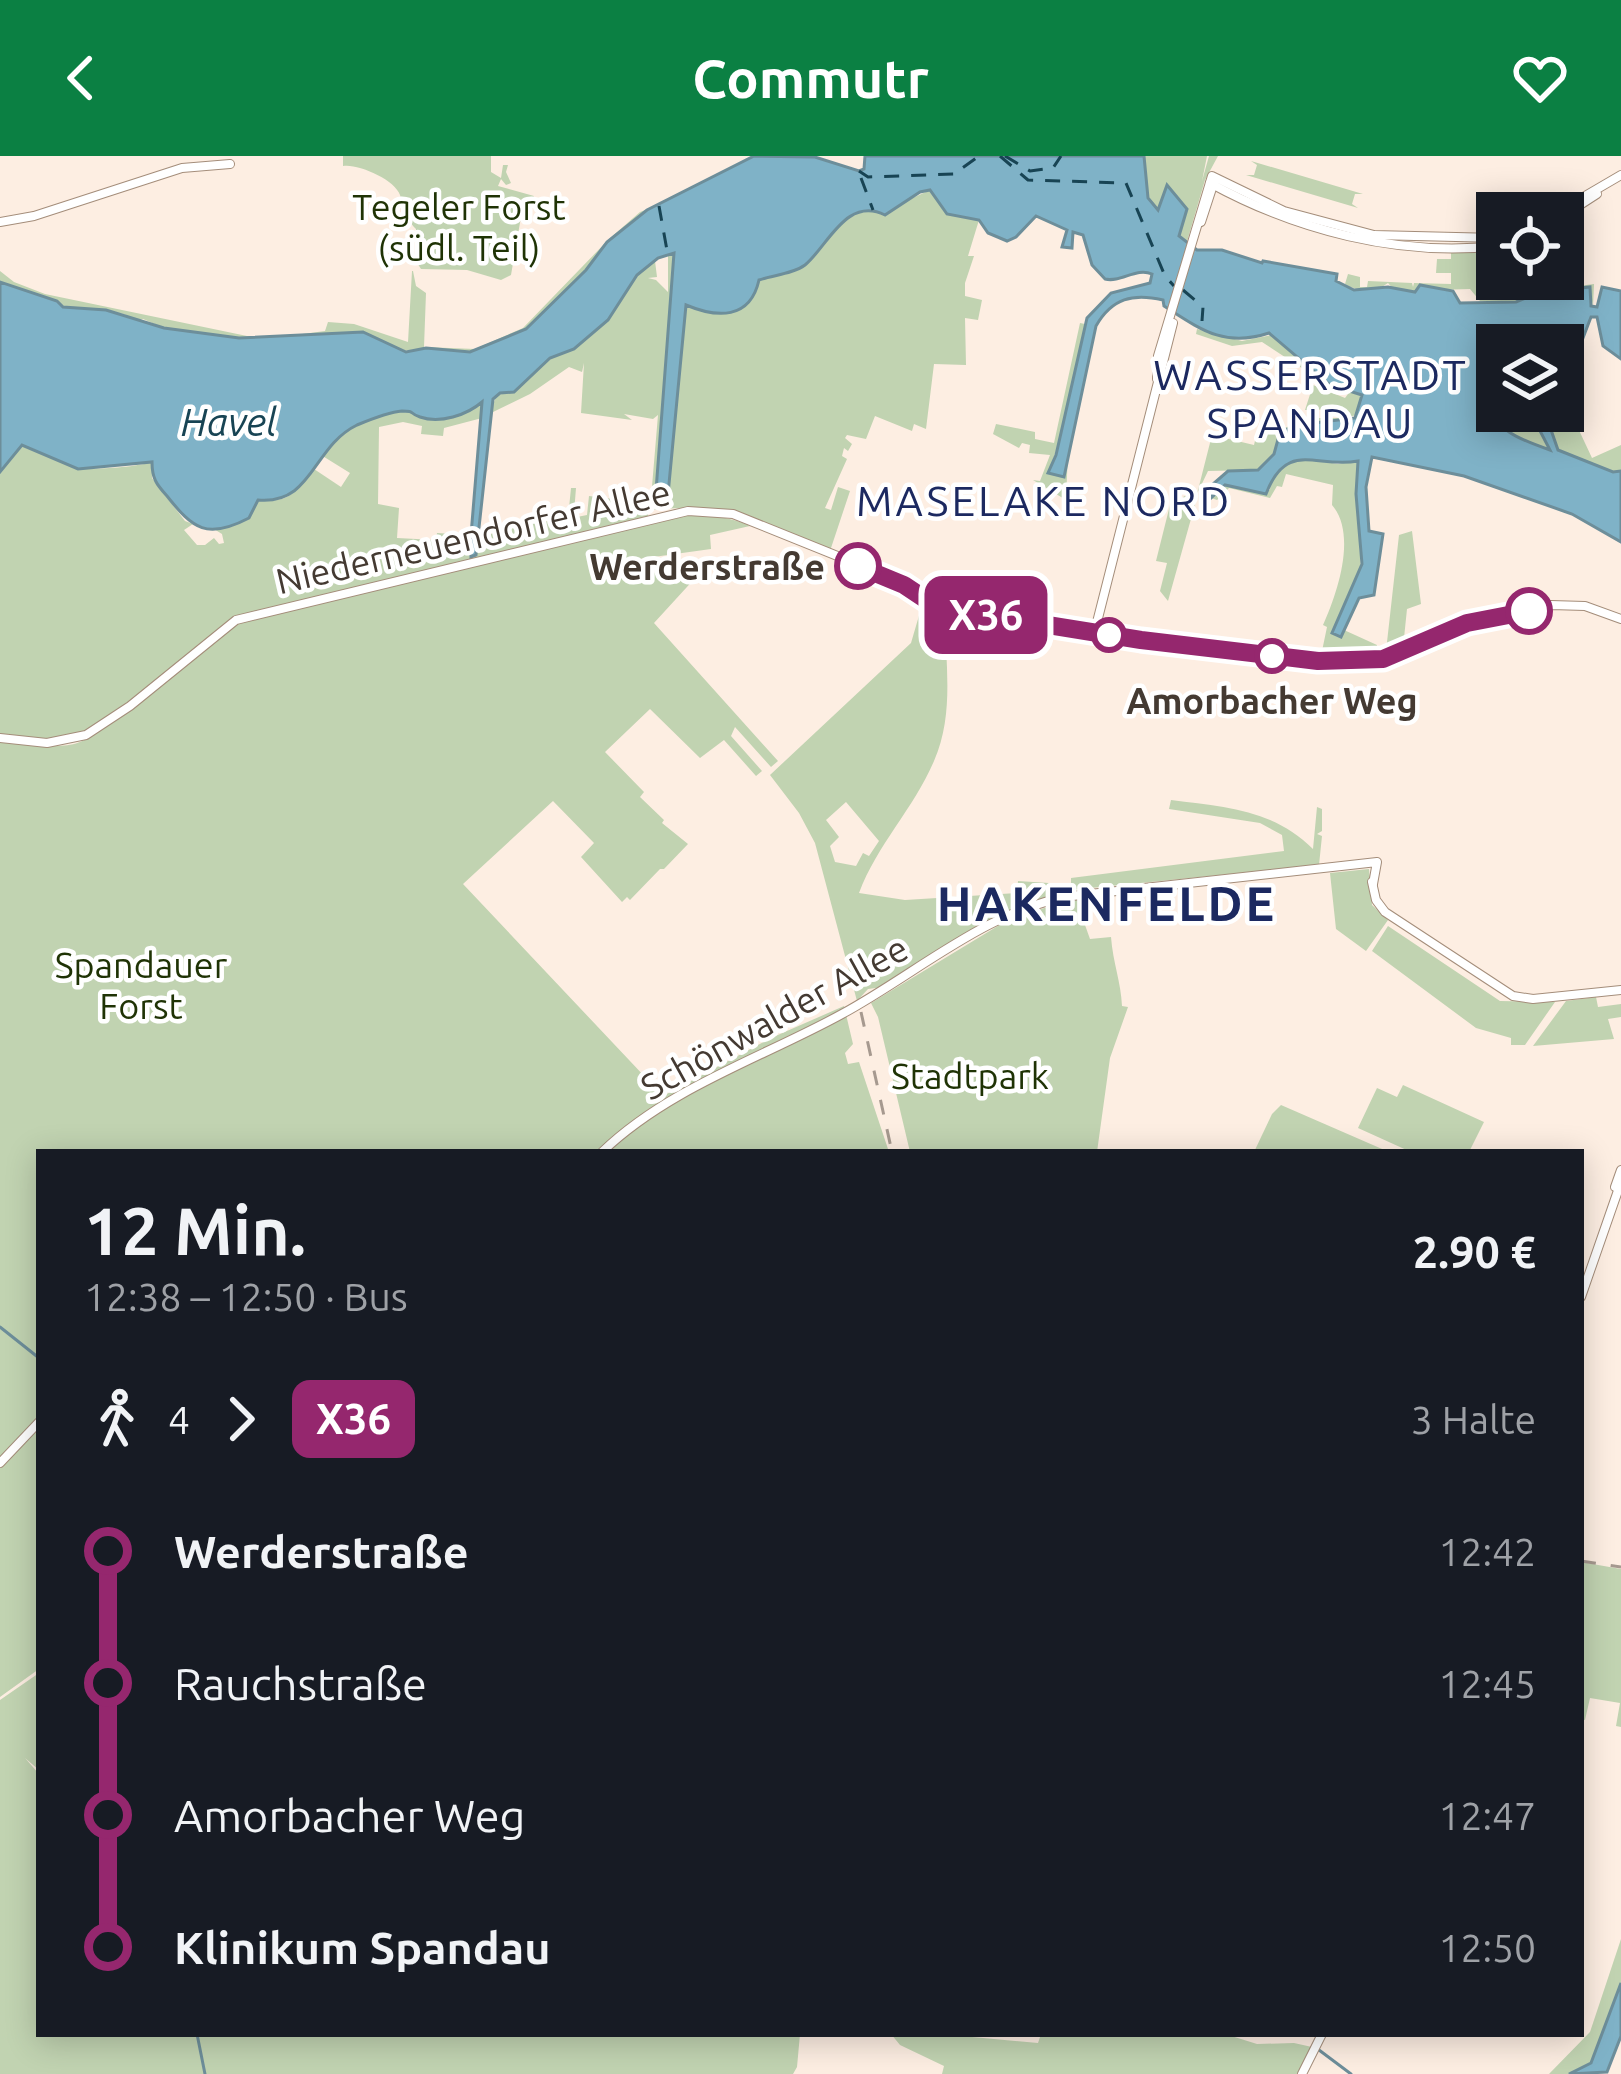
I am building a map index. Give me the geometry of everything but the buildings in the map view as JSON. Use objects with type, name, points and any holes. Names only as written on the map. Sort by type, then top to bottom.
[{"type":"main road","points":[[0,222],[34,216],[182,168],[226,160]]},
{"type":"main road","points":[[1584,200],[1616,178]]},
{"type":"main road","points":[[1093,631],[1166,339],[1212,181],[1282,218],[1376,238],[1476,241]]},
{"type":"main road","name":"Niederneuendorfer Allee","points":[[0,738],[47,743],[80,738],[130,706],[236,620],[688,511],[734,514],[950,605],[1300,660],[1380,656],[1465,621],[1557,605],[1587,606],[1621,619]]},
{"type":"main road","name":"Schönwalder Allee","points":[[606,1149],[647,1117],[744,1059],[842,1015],[1023,908],[1072,896],[1375,862],[1372,884],[1385,912],[1513,996],[1529,1000],[1621,990]]},
{"type":"main road","points":[[1584,1275],[1621,1170]]},
{"type":"main road","points":[[1584,1288],[1621,1182]]},
{"type":"main road","points":[[0,1463],[36,1425]]},
{"type":"main road","points":[[1304,2070],[1320,2037]]},
{"type":"green space","name":"Tegeler Forst (südl. Teil)","points":[[343,156],[491,156],[491,172],[501,178],[503,165],[508,165],[511,183],[506,185],[501,179],[498,186],[534,196],[521,217],[511,275],[501,280],[467,270],[421,269],[416,261],[416,229],[397,189],[374,173],[343,166]]},
{"type":"green space","points":[[1144,156],[1207,156],[1202,181],[1209,156],[1218,156],[1205,180],[1186,245],[1179,236],[1186,208],[1166,186],[1155,209],[1148,198]]},
{"type":"green space","points":[[1251,161],[1363,194],[1355,194],[1352,204],[1358,208],[1246,175],[1254,175],[1257,165]]},
{"type":"green space","points":[[930,190],[950,211],[979,220],[968,256],[974,256],[965,296],[982,300],[978,320],[965,318],[966,365],[934,364],[926,429],[914,424],[912,431],[875,416],[866,439],[847,435],[852,444],[848,451],[844,448],[842,456],[847,459],[825,508],[831,510],[838,487],[850,491],[830,551],[722,512],[650,510],[658,415],[653,419],[624,414],[632,420],[581,413],[584,363],[582,372],[569,367],[491,413],[496,395],[514,392],[547,360],[574,349],[608,320],[637,275],[655,261],[657,277],[648,278],[668,292],[668,256],[675,253],[684,307],[688,303],[709,312],[731,311],[748,300],[759,280],[807,264],[829,232],[853,214],[875,209],[880,213]]},
{"type":"green space","points":[[653,207],[607,242],[586,270],[526,329],[470,352],[403,351],[363,332],[292,335],[325,331],[328,322],[354,324],[408,342],[413,271],[416,286],[426,293],[424,347],[475,349],[523,328],[609,239],[640,212]]},
{"type":"green space","points":[[1451,249],[1476,250],[1476,296],[1470,289],[1436,290],[1420,285],[1415,292],[1395,291],[1388,283],[1368,290],[1345,284],[1348,274],[1360,277],[1360,287],[1367,287],[1368,281],[1412,283],[1413,287],[1414,283],[1451,284],[1451,273],[1436,273],[1437,259],[1451,259]]},
{"type":"green space","points":[[0,271],[45,294],[267,337],[164,328],[124,314],[62,307],[57,301],[0,282]]},
{"type":"green space","points":[[1080,323],[1085,324],[1070,400],[1048,472],[1064,477],[1068,452],[1066,500],[1033,480],[1040,481],[1050,455],[1029,453],[1030,445],[1022,443],[1019,448],[993,434],[996,424],[1035,432],[1035,439],[1054,443]]},
{"type":"green space","points":[[1197,329],[1242,341],[1272,335],[1330,385],[1363,395],[1357,415],[1284,431],[1274,454],[1258,470],[1208,471],[1197,494],[1212,435],[1254,445],[1258,428],[1268,429],[1269,412],[1278,413],[1273,427],[1277,430],[1290,426],[1294,418],[1338,418],[1337,409],[1305,410],[1313,385],[1345,398],[1348,394],[1329,386],[1262,342],[1232,346],[1196,334]]},
{"type":"green space","name":"Spandauer Forst","points":[[482,402],[482,418],[444,428],[443,436],[421,434],[422,426],[403,422],[379,427],[378,504],[399,508],[397,538],[471,535],[471,556],[476,555],[480,537],[536,521],[564,522],[567,528],[571,488],[576,488],[577,517],[587,515],[589,496],[646,503],[649,521],[700,515],[750,526],[710,535],[711,549],[639,559],[640,574],[688,570],[697,576],[654,623],[778,761],[771,767],[735,727],[731,736],[762,771],[756,776],[724,740],[700,758],[650,709],[605,752],[644,792],[640,797],[662,823],[688,844],[664,869],[622,902],[581,857],[594,843],[553,801],[463,884],[663,1096],[771,1038],[844,1006],[853,1044],[845,1053],[848,1064],[859,1062],[888,1149],[36,1149],[36,1671],[0,1697],[0,740],[65,745],[88,738],[95,730],[70,740],[0,738],[0,472],[22,445],[81,468],[152,462],[152,478],[185,521],[193,524],[184,530],[197,545],[214,538],[219,544],[224,543],[222,534],[214,529],[249,518],[258,500],[279,500],[291,494],[314,469],[341,487],[350,473],[321,455],[357,425],[403,411],[444,419]]},
{"type":"green space","points":[[1510,432],[1580,432],[1592,458],[1621,445],[1621,471],[1558,450],[1551,439],[1550,450]]},
{"type":"green space","points":[[1301,458],[1338,464],[1359,460],[1361,570],[1333,632],[1341,636],[1344,630],[1377,645],[1376,651],[1322,651],[1327,627],[1323,625],[1339,580],[1344,547],[1332,505],[1333,485],[1286,474],[1282,487],[1277,486],[1270,498],[1229,488],[1217,500],[1211,498],[1226,485],[1270,490],[1279,469]]},
{"type":"green space","points":[[1184,496],[1196,501],[1168,601],[1160,591],[1167,563],[1156,561],[1172,497],[1182,500]]},
{"type":"green space","points":[[1412,531],[1421,604],[1407,609],[1404,638],[1411,635],[1413,640],[1386,651],[1399,535]]},
{"type":"green space","points":[[923,602],[945,612],[945,725],[926,778],[859,893],[905,900],[1017,893],[1018,881],[1064,884],[1064,894],[1033,901],[883,987],[868,989],[857,1001],[815,843],[770,775],[911,643]],"holes":[[[846,802],[879,841],[869,856],[863,853],[856,866],[835,862],[830,846],[839,837],[826,820]]]},
{"type":"green space","points":[[1171,800],[1264,818],[1313,849],[1317,807],[1322,809],[1322,831],[1317,834],[1322,836],[1319,865],[1071,890],[1071,878],[1284,851],[1282,835],[1260,823],[1169,809]]},
{"type":"green space","points":[[1369,869],[1372,905],[1388,920],[1366,951],[1336,929],[1330,873]]},
{"type":"green space","name":"Stadtpark","points":[[1081,897],[1080,911],[1090,939],[1111,937],[1122,1006],[1128,1007],[1110,1058],[1097,1149],[909,1149],[871,1003],[1011,918]]},
{"type":"green space","points":[[1388,926],[1500,1001],[1555,1002],[1525,1045],[1511,1045],[1511,1038],[1476,1028],[1372,951]]},
{"type":"green space","points":[[1596,997],[1598,1007],[1621,1004],[1621,1017],[1608,1019],[1614,1039],[1533,1046],[1566,1001]]},
{"type":"green space","points":[[1403,1085],[1484,1122],[1470,1149],[1404,1149],[1358,1128],[1377,1088],[1397,1097]]},
{"type":"green space","points":[[1281,1105],[1382,1149],[1255,1149]]},
{"type":"green space","points":[[1584,1563],[1621,1569],[1621,1727],[1616,1726],[1620,1703],[1590,1698],[1585,1720]]},
{"type":"green space","points":[[36,1675],[36,1767],[25,1758],[36,1771],[36,2037],[800,2037],[797,2067],[793,2074],[0,2074],[0,1700]]},
{"type":"green space","points":[[1621,1939],[1621,1983],[1591,2063],[1569,2074],[1549,2074],[1590,2032]]},
{"type":"green space","points":[[893,2037],[1038,2043],[1040,2037],[1235,2037],[1257,2044],[1312,2047],[1298,2074],[942,2074],[944,2066],[900,2045]]},
{"type":"water","name":"Havel","points":[[754,156],[815,157],[859,171],[864,169],[865,156],[1144,156],[1148,198],[1158,210],[1167,185],[1187,209],[1179,236],[1197,250],[1222,250],[1262,263],[1337,274],[1336,281],[1354,290],[1388,287],[1415,292],[1420,285],[1453,291],[1460,303],[1584,300],[1584,288],[1590,287],[1591,306],[1597,307],[1602,287],[1621,291],[1621,359],[1603,346],[1597,317],[1591,317],[1584,335],[1584,324],[1476,324],[1476,432],[1509,432],[1550,450],[1541,432],[1552,432],[1558,450],[1621,471],[1621,542],[1572,514],[1464,476],[1372,457],[1366,487],[1369,531],[1383,534],[1374,595],[1359,598],[1341,637],[1332,633],[1362,564],[1358,461],[1293,461],[1274,477],[1266,494],[1225,485],[1212,497],[1213,484],[1228,471],[1258,470],[1274,454],[1280,432],[1355,418],[1362,395],[1330,385],[1269,333],[1225,337],[1189,322],[1164,306],[1163,300],[1124,300],[1109,309],[1096,326],[1064,477],[1048,473],[1087,318],[1111,293],[1150,283],[1152,274],[1105,279],[1092,265],[1083,235],[1073,232],[1072,248],[1062,247],[1067,230],[1036,216],[1007,241],[988,233],[979,220],[947,214],[930,190],[885,215],[871,211],[849,217],[805,265],[759,280],[755,293],[740,309],[720,313],[686,305],[667,505],[655,504],[674,253],[658,258],[637,275],[608,320],[574,349],[550,358],[514,392],[493,399],[476,555],[471,557],[482,402],[444,419],[402,411],[357,425],[330,447],[302,484],[276,499],[258,500],[249,518],[222,528],[202,528],[185,516],[157,484],[152,462],[78,469],[22,445],[0,472],[0,282],[63,307],[106,310],[164,328],[239,338],[363,332],[406,352],[426,348],[470,352],[526,329],[586,270],[607,242],[647,210]]},
{"type":"water","points":[[1621,1983],[1621,2036],[1607,2072],[1569,2074],[1591,2063]]},
{"type":"waterway","points":[[0,1327],[36,1356]]},
{"type":"waterway","points":[[198,2037],[205,2074]]},
{"type":"waterway","points":[[1319,2050],[1351,2074]]},
{"type":"ferry route","points":[[859,171],[868,177],[954,174],[979,156]]},
{"type":"ferry route","points":[[1000,156],[1028,180],[1126,183],[1165,276],[1174,286]]},
{"type":"ferry route","points":[[1005,156],[1030,171],[1053,168],[1061,156]]},
{"type":"ferry route","points":[[861,178],[873,210]]},
{"type":"ferry route","points":[[659,206],[668,256]]},
{"type":"ferry route","points":[[1183,290],[1203,307],[1202,321]]},
{"type":"railway","points":[[861,1012],[891,1149]]},
{"type":"railway","points":[[1584,1561],[1621,1567]]},
{"type":"bus line","name":"X36","points":[[858,566],[945,607],[1053,628],[1318,661],[1383,659],[1467,623],[1529,611]]},
{"type":"place","name":"Werderstraße","points":[[858,566]]},
{"type":"place","name":"Amorbacher Weg","points":[[1272,656]]},
{"type":"district","name":"WASSERSTADT SPANDAU","points":[[1311,398]]},
{"type":"district","name":"MASELAKE NORD","points":[[1044,500]]},
{"type":"district","name":"HAKENFELDE","points":[[1107,903]]}]
